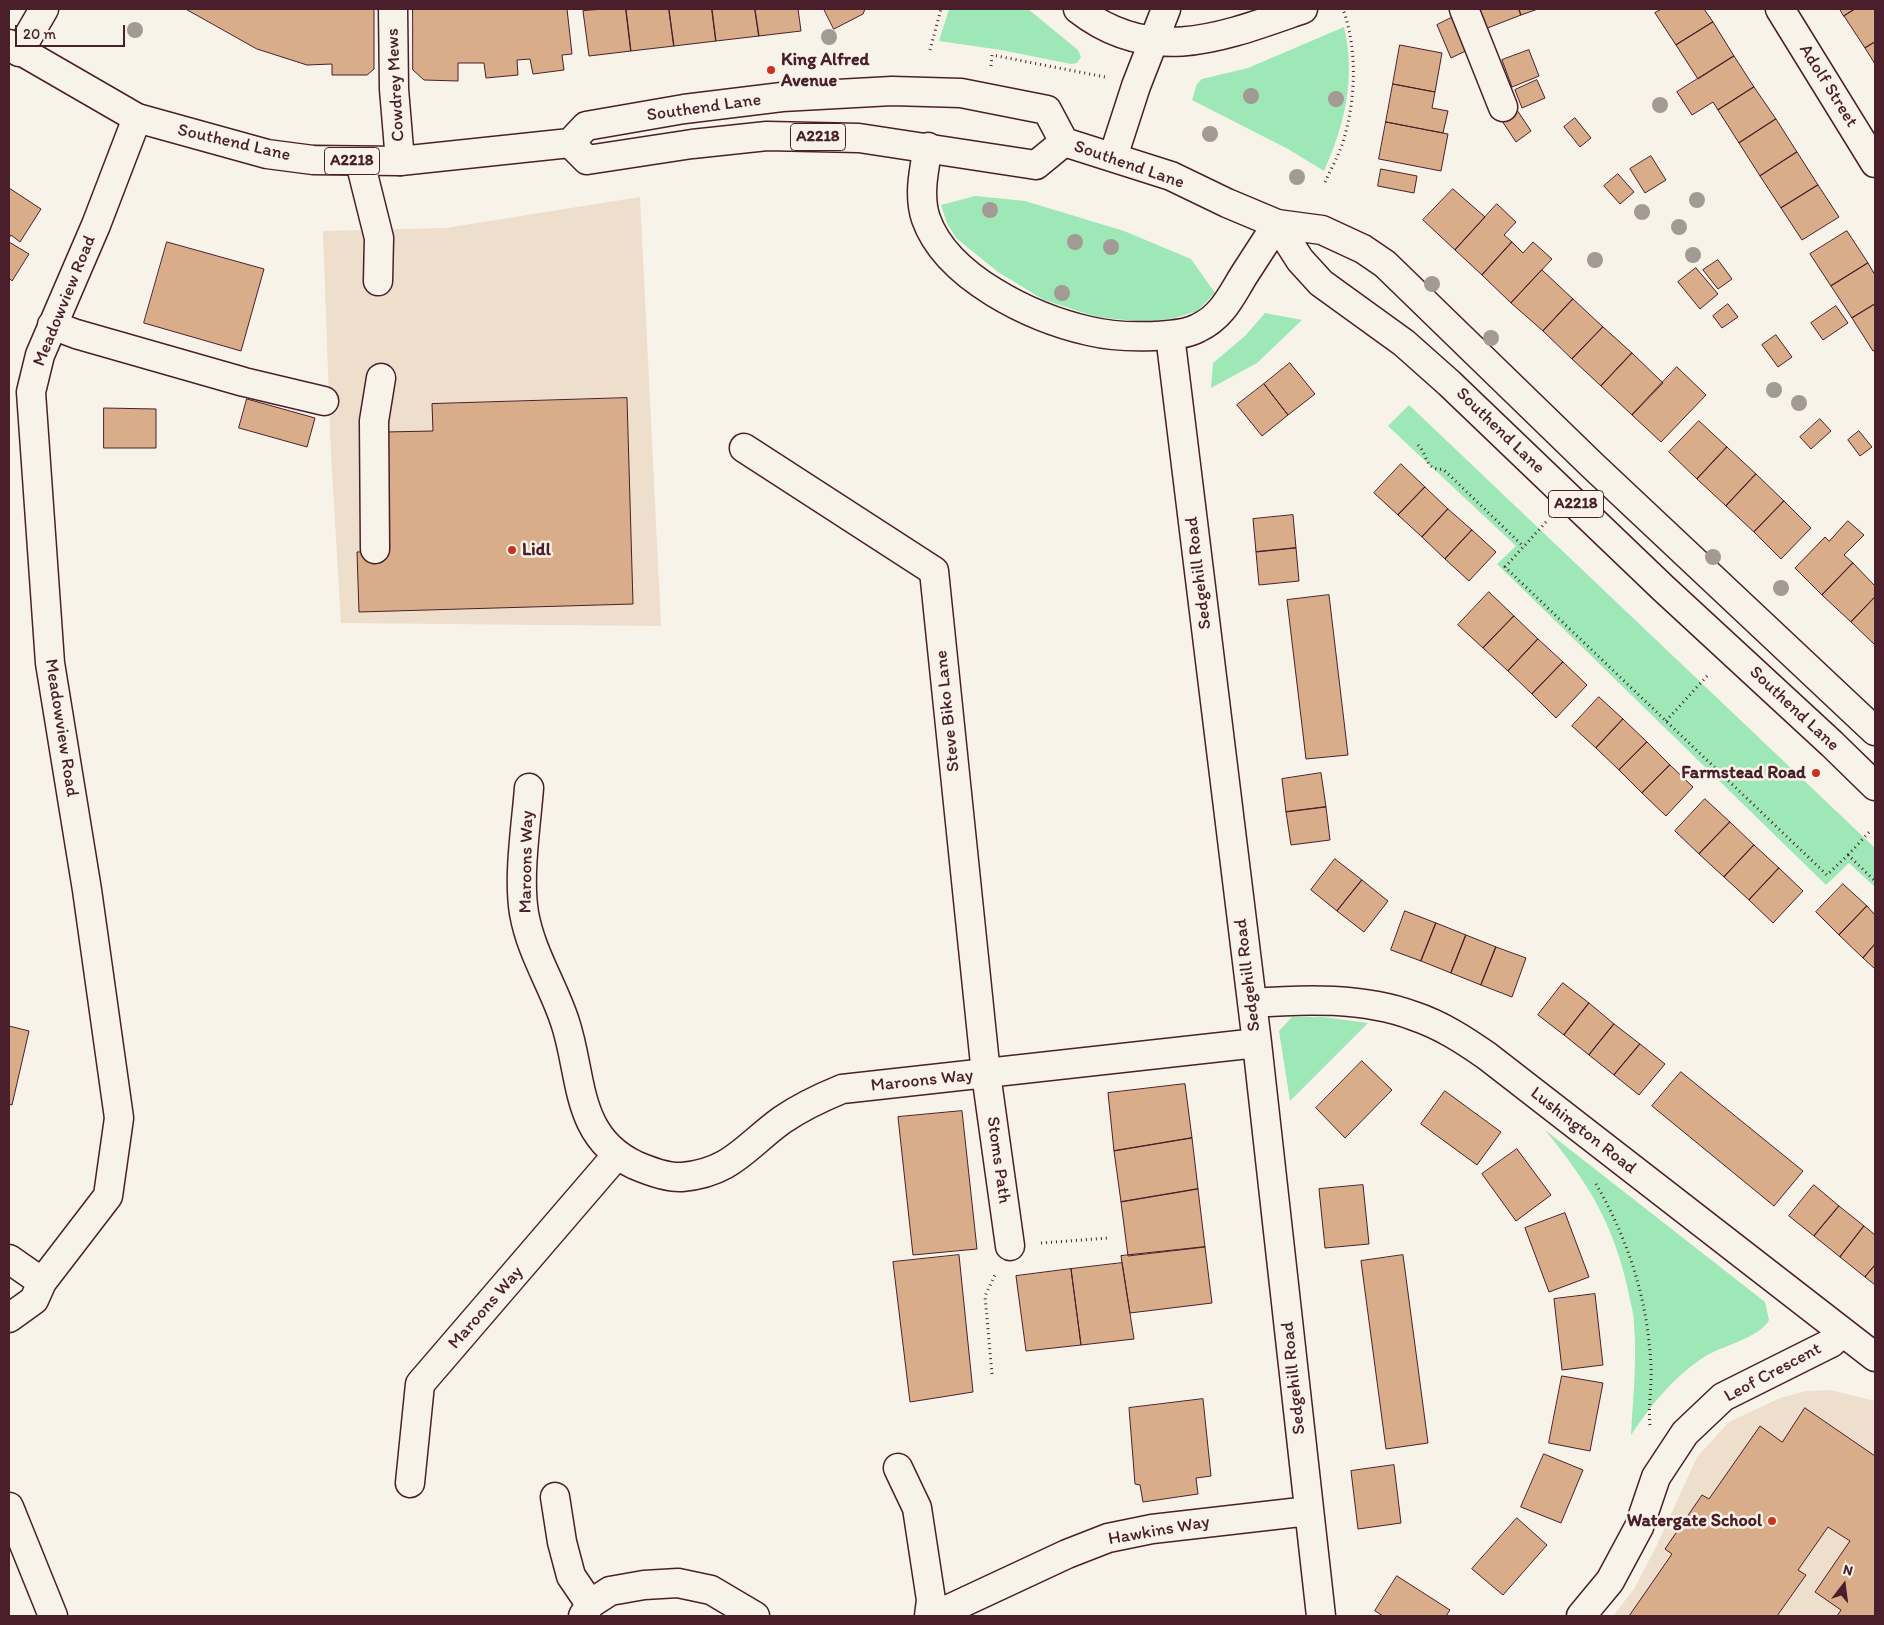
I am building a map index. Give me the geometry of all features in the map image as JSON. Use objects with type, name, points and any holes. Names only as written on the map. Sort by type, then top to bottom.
[{"type":"street","points":[[14,48],[44,9]]},
{"type":"street","name":"Cowdrey Mews","points":[[393,9],[394,89],[400,161]]},
{"type":"street","points":[[1078,9],[1130,38],[1154,41],[1196,42],[1228,35],[1303,9]]},
{"type":"street","points":[[1113,157],[1136,86],[1166,9]]},
{"type":"street","points":[[1464,9],[1503,107]]},
{"type":"street","name":"Adolf Street","points":[[1780,9],[1875,163]]},
{"type":"street","name":"Southend Lane","points":[[14,48],[137,118],[267,154],[313,160],[400,161],[570,144],[586,126],[684,109],[782,97],[892,91],[961,93],[1047,110],[1064,142],[1171,176],[1226,203],[1277,224],[1322,230],[1363,249],[1386,264],[1875,731]]},
{"type":"street","name":"Meadowview Road","points":[[9,1318],[34,1300],[42,1282],[108,1196],[119,1118],[87,890],[50,663],[31,392],[40,355],[96,225],[137,118]]},
{"type":"street","name":"Southend Lane","points":[[570,144],[587,160],[692,144],[767,136],[859,138],[928,147],[1036,165],[1064,142]]},
{"type":"street","points":[[928,147],[922,199],[926,218],[936,240],[962,269],[1002,297],[1041,316],[1090,331],[1129,337],[1170,335],[1197,329],[1219,315],[1277,224]]},
{"type":"street","points":[[360,162],[378,238],[378,281]]},
{"type":"street","name":"Southend Lane","points":[[1277,224],[1300,260],[1321,283],[1404,344],[1449,383],[1663,588],[1875,786]]},
{"type":"street","points":[[52,325],[244,382],[324,401]]},
{"type":"street","name":"Sedgehill Road","points":[[1170,335],[1257,1043],[1321,1616]]},
{"type":"street","points":[[375,549],[374,421],[381,378]]},
{"type":"street","name":"Steve Biko Lane","points":[[744,448],[934,571],[986,1074]]},
{"type":"street","points":[[1663,588],[1691,557]]},
{"type":"street","name":"Maroons Way","points":[[529,788],[524,861],[524,911],[533,950],[565,1022],[579,1092],[594,1128],[616,1156],[650,1172],[681,1177],[712,1171],[740,1157],[780,1122],[810,1102],[842,1089],[1257,1043]]},
{"type":"street","name":"Lushington Road","points":[[1252,1003],[1286,1000],[1329,1001],[1368,1005],[1413,1015],[1452,1032],[1488,1056],[1875,1357]]},
{"type":"street","name":"Stoms Path","points":[[986,1074],[1010,1246]]},
{"type":"street","name":"Maroons Way","points":[[410,1483],[420,1384],[616,1156]]},
{"type":"street","points":[[9,1259],[42,1282]]},
{"type":"street","name":"Leof Crescent","points":[[1581,1616],[1610,1581],[1639,1527],[1656,1477],[1684,1432],[1723,1397],[1831,1343],[1842,1332]]},
{"type":"street","points":[[898,1468],[917,1508],[931,1600],[929,1616]]},
{"type":"street","points":[[556,1497],[562,1542],[571,1576],[587,1610],[610,1591],[644,1585],[678,1583],[711,1590],[755,1616]]},
{"type":"street","points":[[9,1507],[53,1616]]},
{"type":"street","name":"Hawkins Way","points":[[934,1616],[1067,1554],[1108,1538],[1152,1529],[1309,1511]]},
{"type":"path","points":[[930,50],[941,9]]},
{"type":"path","points":[[1326,182],[1345,136],[1352,97],[1353,63],[1349,27],[1343,9]]},
{"type":"path","points":[[990,73],[992,54],[1108,77]]},
{"type":"path","points":[[1418,445],[1425,452],[1426,461],[1430,467],[1436,470],[1444,469],[1524,547]]},
{"type":"path","points":[[1546,522],[1505,567],[1827,875],[1871,830]]},
{"type":"path","points":[[1666,721],[1708,675]]},
{"type":"path","points":[[1848,854],[1875,880]]},
{"type":"path","points":[[1593,1180],[1626,1243],[1645,1311],[1651,1368],[1649,1415],[1656,1477]]},
{"type":"path","points":[[992,1374],[985,1296],[1010,1246],[1108,1238]]},
{"type":"shaded area","points":[[640,197],[661,626],[341,623],[331,455],[323,231],[446,228]]},
{"type":"shaded area","name":"Watergate School","points":[[1830,1390],[1875,1401],[1875,1616],[1613,1616],[1634,1589],[1656,1547],[1697,1457],[1729,1422],[1780,1398],[1806,1391]]},
{"type":"green space","points":[[949,9],[1028,9],[1078,50],[1081,57],[1077,63],[1071,64],[1001,50],[939,41]]},
{"type":"green space","points":[[1344,27],[1349,64],[1346,100],[1338,136],[1324,171],[1288,149],[1192,100],[1197,84],[1202,79],[1248,68]]},
{"type":"green space","points":[[975,196],[1025,201],[1124,231],[1191,259],[1215,293],[1197,311],[1175,318],[1145,322],[1097,317],[1044,300],[998,272],[956,238],[947,223],[941,205]]},
{"type":"green space","points":[[1265,313],[1302,320],[1257,363],[1211,388],[1213,363],[1245,336]]},
{"type":"green space","points":[[1409,405],[1875,848],[1875,887],[1849,863],[1826,885],[1497,564],[1516,546],[1388,426]]},
{"type":"green space","points":[[1292,1017],[1323,1017],[1368,1023],[1290,1101],[1279,1031]]},
{"type":"green space","points":[[1545,1130],[1765,1302],[1769,1320],[1764,1327],[1748,1337],[1709,1354],[1690,1367],[1662,1394],[1631,1435],[1635,1338],[1633,1311],[1622,1266],[1615,1244],[1597,1204],[1574,1168]]},
{"type":"building","points":[[186,9],[374,9],[374,69],[367,75],[332,75],[332,64],[307,65],[257,49]]},
{"type":"building","points":[[413,9],[567,9],[572,54],[562,55],[564,70],[533,74],[530,59],[517,60],[518,75],[486,78],[484,63],[458,63],[458,81],[424,80],[413,70]]},
{"type":"building","points":[[626,9],[631,51],[589,56],[583,11]]},
{"type":"building","points":[[626,9],[669,9],[674,46],[631,51]]},
{"type":"building","points":[[669,9],[712,9],[716,41],[674,46]]},
{"type":"building","points":[[712,9],[755,9],[759,36],[716,41]]},
{"type":"building","points":[[755,9],[798,9],[801,31],[759,36]]},
{"type":"building","points":[[824,9],[865,9],[863,14],[834,29]]},
{"type":"building","points":[[1478,9],[1519,9],[1521,15],[1485,29]]},
{"type":"building","points":[[1519,9],[1538,9],[1521,15]]},
{"type":"building","points":[[1662,9],[1704,9],[1713,22],[1676,45],[1655,13]]},
{"type":"building","points":[[1840,9],[1855,9],[1844,16]]},
{"type":"building","points":[[1855,9],[1875,9],[1875,42],[1865,48],[1844,16]]},
{"type":"building","points":[[1459,14],[1474,47],[1451,58],[1437,25]]},
{"type":"building","points":[[1713,22],[1734,56],[1698,79],[1676,45]]},
{"type":"building","points":[[1875,42],[1875,64],[1865,48]]},
{"type":"building","points":[[1400,45],[1442,53],[1435,92],[1393,84]]},
{"type":"building","points":[[1529,50],[1539,76],[1512,87],[1502,60]]},
{"type":"building","points":[[1734,56],[1754,87],[1718,110],[1713,102],[1692,115],[1677,92]]},
{"type":"building","points":[[1537,80],[1545,98],[1522,108],[1515,90]]},
{"type":"building","points":[[1393,84],[1435,92],[1432,108],[1448,111],[1443,133],[1386,122]]},
{"type":"building","points":[[1754,87],[1776,119],[1739,143],[1718,110]]},
{"type":"building","points":[[1517,110],[1531,131],[1516,142],[1502,121]]},
{"type":"building","points":[[1575,118],[1591,138],[1580,147],[1564,127]]},
{"type":"building","points":[[1776,119],[1797,152],[1760,176],[1739,143]]},
{"type":"building","points":[[1386,122],[1448,134],[1441,171],[1379,159]]},
{"type":"building","points":[[1797,152],[1818,185],[1781,208],[1760,176]]},
{"type":"building","points":[[1651,156],[1666,180],[1645,193],[1630,169]]},
{"type":"building","points":[[1381,169],[1417,176],[1414,193],[1378,186]]},
{"type":"building","points":[[1618,174],[1634,192],[1620,204],[1604,186]]},
{"type":"building","points":[[1818,185],[1839,217],[1802,240],[1781,208]]},
{"type":"building","points":[[9,188],[41,209],[20,242],[11,235],[9,238]]},
{"type":"building","points":[[1453,189],[1485,217],[1455,250],[1423,220]]},
{"type":"building","points":[[1497,204],[1516,222],[1504,235],[1512,242],[1482,275],[1455,250]]},
{"type":"building","points":[[1847,231],[1868,263],[1831,286],[1810,254]]},
{"type":"building","points":[[9,242],[29,254],[12,281],[9,278]]},
{"type":"building","points":[[167,242],[264,269],[241,351],[144,323]]},
{"type":"building","points":[[1512,242],[1523,253],[1533,242],[1552,259],[1511,303],[1482,275]]},
{"type":"building","points":[[1718,260],[1732,279],[1718,289],[1703,270]]},
{"type":"building","points":[[1868,263],[1875,275],[1875,304],[1852,318],[1831,286]]},
{"type":"building","points":[[1696,268],[1718,294],[1700,309],[1678,282]]},
{"type":"building","points":[[1542,270],[1573,299],[1543,331],[1511,303]]},
{"type":"building","points":[[1573,299],[1603,327],[1572,359],[1543,331]]},
{"type":"building","points":[[1728,304],[1738,317],[1722,328],[1713,316]]},
{"type":"building","points":[[1875,304],[1875,350],[1873,351],[1852,318]]},
{"type":"building","points":[[1836,306],[1848,323],[1823,340],[1811,323]]},
{"type":"building","points":[[1603,327],[1632,353],[1601,386],[1572,359]]},
{"type":"building","points":[[1776,335],[1792,357],[1778,367],[1762,345]]},
{"type":"building","points":[[1632,353],[1663,383],[1632,415],[1601,386]]},
{"type":"building","points":[[1290,363],[1315,394],[1288,415],[1264,384]]},
{"type":"building","points":[[1677,367],[1706,395],[1661,442],[1632,415]]},
{"type":"building","points":[[1264,384],[1288,415],[1262,436],[1237,405]]},
{"type":"building","points":[[627,398],[633,604],[359,612],[357,552],[389,551],[385,432],[433,431],[432,404]]},
{"type":"building","points":[[247,399],[315,418],[307,447],[239,428]]},
{"type":"building","points":[[104,408],[156,409],[156,448],[104,448]]},
{"type":"building","points":[[1820,419],[1831,431],[1811,449],[1800,437]]},
{"type":"building","points":[[1699,421],[1727,447],[1697,479],[1669,452]]},
{"type":"building","points":[[1859,431],[1872,447],[1860,456],[1848,440]]},
{"type":"building","points":[[1727,447],[1756,474],[1726,506],[1697,479]]},
{"type":"building","points":[[1401,464],[1425,487],[1398,515],[1374,493]]},
{"type":"building","points":[[1756,474],[1784,501],[1754,532],[1726,506]]},
{"type":"building","points":[[1425,487],[1448,509],[1422,537],[1398,515]]},
{"type":"building","points":[[1784,501],[1811,528],[1781,559],[1754,532]]},
{"type":"building","points":[[1448,509],[1472,530],[1445,559],[1422,537]]},
{"type":"building","points":[[1293,515],[1296,548],[1256,552],[1253,519]]},
{"type":"building","points":[[1848,521],[1864,535],[1844,555],[1853,563],[1822,595],[1795,568],[1825,537],[1829,541]]},
{"type":"building","points":[[1472,530],[1496,552],[1469,581],[1445,559]]},
{"type":"building","points":[[1296,548],[1299,581],[1259,585],[1256,552]]},
{"type":"building","points":[[1853,563],[1875,586],[1875,597],[1851,622],[1822,595]]},
{"type":"building","points":[[1489,592],[1514,616],[1483,648],[1458,625]]},
{"type":"building","points":[[1329,595],[1348,755],[1306,759],[1287,600]]},
{"type":"building","points":[[1875,597],[1875,645],[1851,622]]},
{"type":"building","points":[[1514,616],[1538,639],[1508,671],[1483,648]]},
{"type":"building","points":[[1538,639],[1563,662],[1532,694],[1508,671]]},
{"type":"building","points":[[1563,662],[1587,685],[1556,718],[1532,694]]},
{"type":"building","points":[[1599,697],[1623,719],[1596,748],[1572,726]]},
{"type":"building","points":[[1623,719],[1647,742],[1619,770],[1596,748]]},
{"type":"building","points":[[1647,742],[1670,765],[1642,793],[1619,770]]},
{"type":"building","points":[[1670,765],[1693,787],[1666,816],[1642,793]]},
{"type":"building","points":[[1321,773],[1326,807],[1286,812],[1282,779]]},
{"type":"building","points":[[1705,799],[1730,822],[1699,854],[1675,831]]},
{"type":"building","points":[[1326,807],[1330,840],[1291,845],[1286,812]]},
{"type":"building","points":[[1730,822],[1754,845],[1724,877],[1699,854]]},
{"type":"building","points":[[1754,845],[1779,868],[1749,900],[1724,877]]},
{"type":"building","points":[[1335,859],[1362,880],[1337,911],[1311,890]]},
{"type":"building","points":[[1779,868],[1803,891],[1773,923],[1749,900]]},
{"type":"building","points":[[1362,880],[1388,901],[1364,932],[1337,911]]},
{"type":"building","points":[[1843,884],[1867,906],[1839,935],[1816,912]]},
{"type":"building","points":[[1867,906],[1875,915],[1875,944],[1863,958],[1839,935]]},
{"type":"building","points":[[1405,911],[1436,923],[1421,961],[1391,950]]},
{"type":"building","points":[[1436,923],[1466,935],[1451,973],[1421,961]]},
{"type":"building","points":[[1466,935],[1496,947],[1481,985],[1451,973]]},
{"type":"building","points":[[1875,944],[1875,969],[1863,958]]},
{"type":"building","points":[[1496,947],[1526,958],[1512,997],[1481,985]]},
{"type":"building","points":[[1563,983],[1589,1003],[1564,1035],[1538,1015]]},
{"type":"building","points":[[1589,1003],[1614,1024],[1589,1055],[1564,1035]]},
{"type":"building","points":[[1614,1024],[1640,1044],[1614,1075],[1589,1055]]},
{"type":"building","points":[[9,1026],[29,1031],[12,1105],[9,1104]]},
{"type":"building","points":[[1640,1044],[1665,1064],[1639,1095],[1614,1075]]},
{"type":"building","points":[[1362,1061],[1392,1090],[1345,1138],[1316,1108]]},
{"type":"building","points":[[1681,1072],[1803,1171],[1774,1206],[1652,1106]]},
{"type":"building","points":[[1185,1084],[1192,1138],[1114,1151],[1108,1093]]},
{"type":"building","points":[[1445,1091],[1501,1132],[1477,1165],[1421,1124]]},
{"type":"building","points":[[962,1111],[977,1249],[913,1255],[898,1117]]},
{"type":"building","points":[[1192,1138],[1198,1189],[1121,1202],[1114,1151]]},
{"type":"building","points":[[1517,1149],[1551,1195],[1516,1221],[1482,1174]]},
{"type":"building","points":[[1363,1185],[1369,1244],[1325,1248],[1319,1189]]},
{"type":"building","points":[[1814,1185],[1839,1206],[1814,1236],[1789,1216]]},
{"type":"building","points":[[1198,1189],[1205,1247],[1128,1256],[1121,1202]]},
{"type":"building","points":[[1839,1206],[1864,1226],[1840,1257],[1814,1236]]},
{"type":"building","points":[[1565,1213],[1589,1277],[1549,1292],[1525,1228]]},
{"type":"building","points":[[1864,1226],[1875,1235],[1875,1265],[1865,1277],[1840,1257]]},
{"type":"building","points":[[1205,1247],[1212,1303],[1130,1313],[1121,1256]]},
{"type":"building","points":[[959,1255],[973,1392],[910,1402],[893,1262]]},
{"type":"building","points":[[1403,1255],[1428,1443],[1386,1449],[1361,1261]]},
{"type":"building","points":[[1122,1263],[1134,1339],[1081,1345],[1071,1269]]},
{"type":"building","points":[[1875,1265],[1875,1285],[1865,1277]]},
{"type":"building","points":[[1071,1269],[1081,1345],[1026,1351],[1016,1276]]},
{"type":"building","points":[[1595,1294],[1603,1365],[1562,1370],[1554,1299]]},
{"type":"building","points":[[1562,1376],[1603,1383],[1590,1451],[1549,1443]]},
{"type":"building","points":[[1203,1399],[1211,1476],[1196,1478],[1198,1494],[1143,1502],[1140,1485],[1135,1484],[1129,1408]]},
{"type":"building","name":"Watergate School","points":[[1805,1408],[1875,1456],[1875,1616],[1837,1616],[1841,1610],[1815,1592],[1850,1541],[1828,1527],[1798,1570],[1806,1575],[1777,1616],[1629,1616],[1672,1554],[1665,1549],[1702,1495],[1709,1499],[1760,1426],[1782,1442]]},
{"type":"building","points":[[1544,1454],[1583,1470],[1561,1523],[1521,1507]]},
{"type":"building","points":[[1394,1465],[1401,1523],[1358,1529],[1351,1471]]},
{"type":"building","points":[[1517,1518],[1547,1545],[1503,1595],[1472,1569]]},
{"type":"building","points":[[1397,1576],[1450,1610],[1446,1616],[1383,1616],[1375,1611]]},
{"type":"place","name":"King Alfred Avenue","points":[[771,70]]},
{"type":"place","name":"Lidl","points":[[512,550]]},
{"type":"place","name":"Farmstead Road","points":[[1816,773]]},
{"type":"place","name":"Watergate School","points":[[1772,1521]]}]
